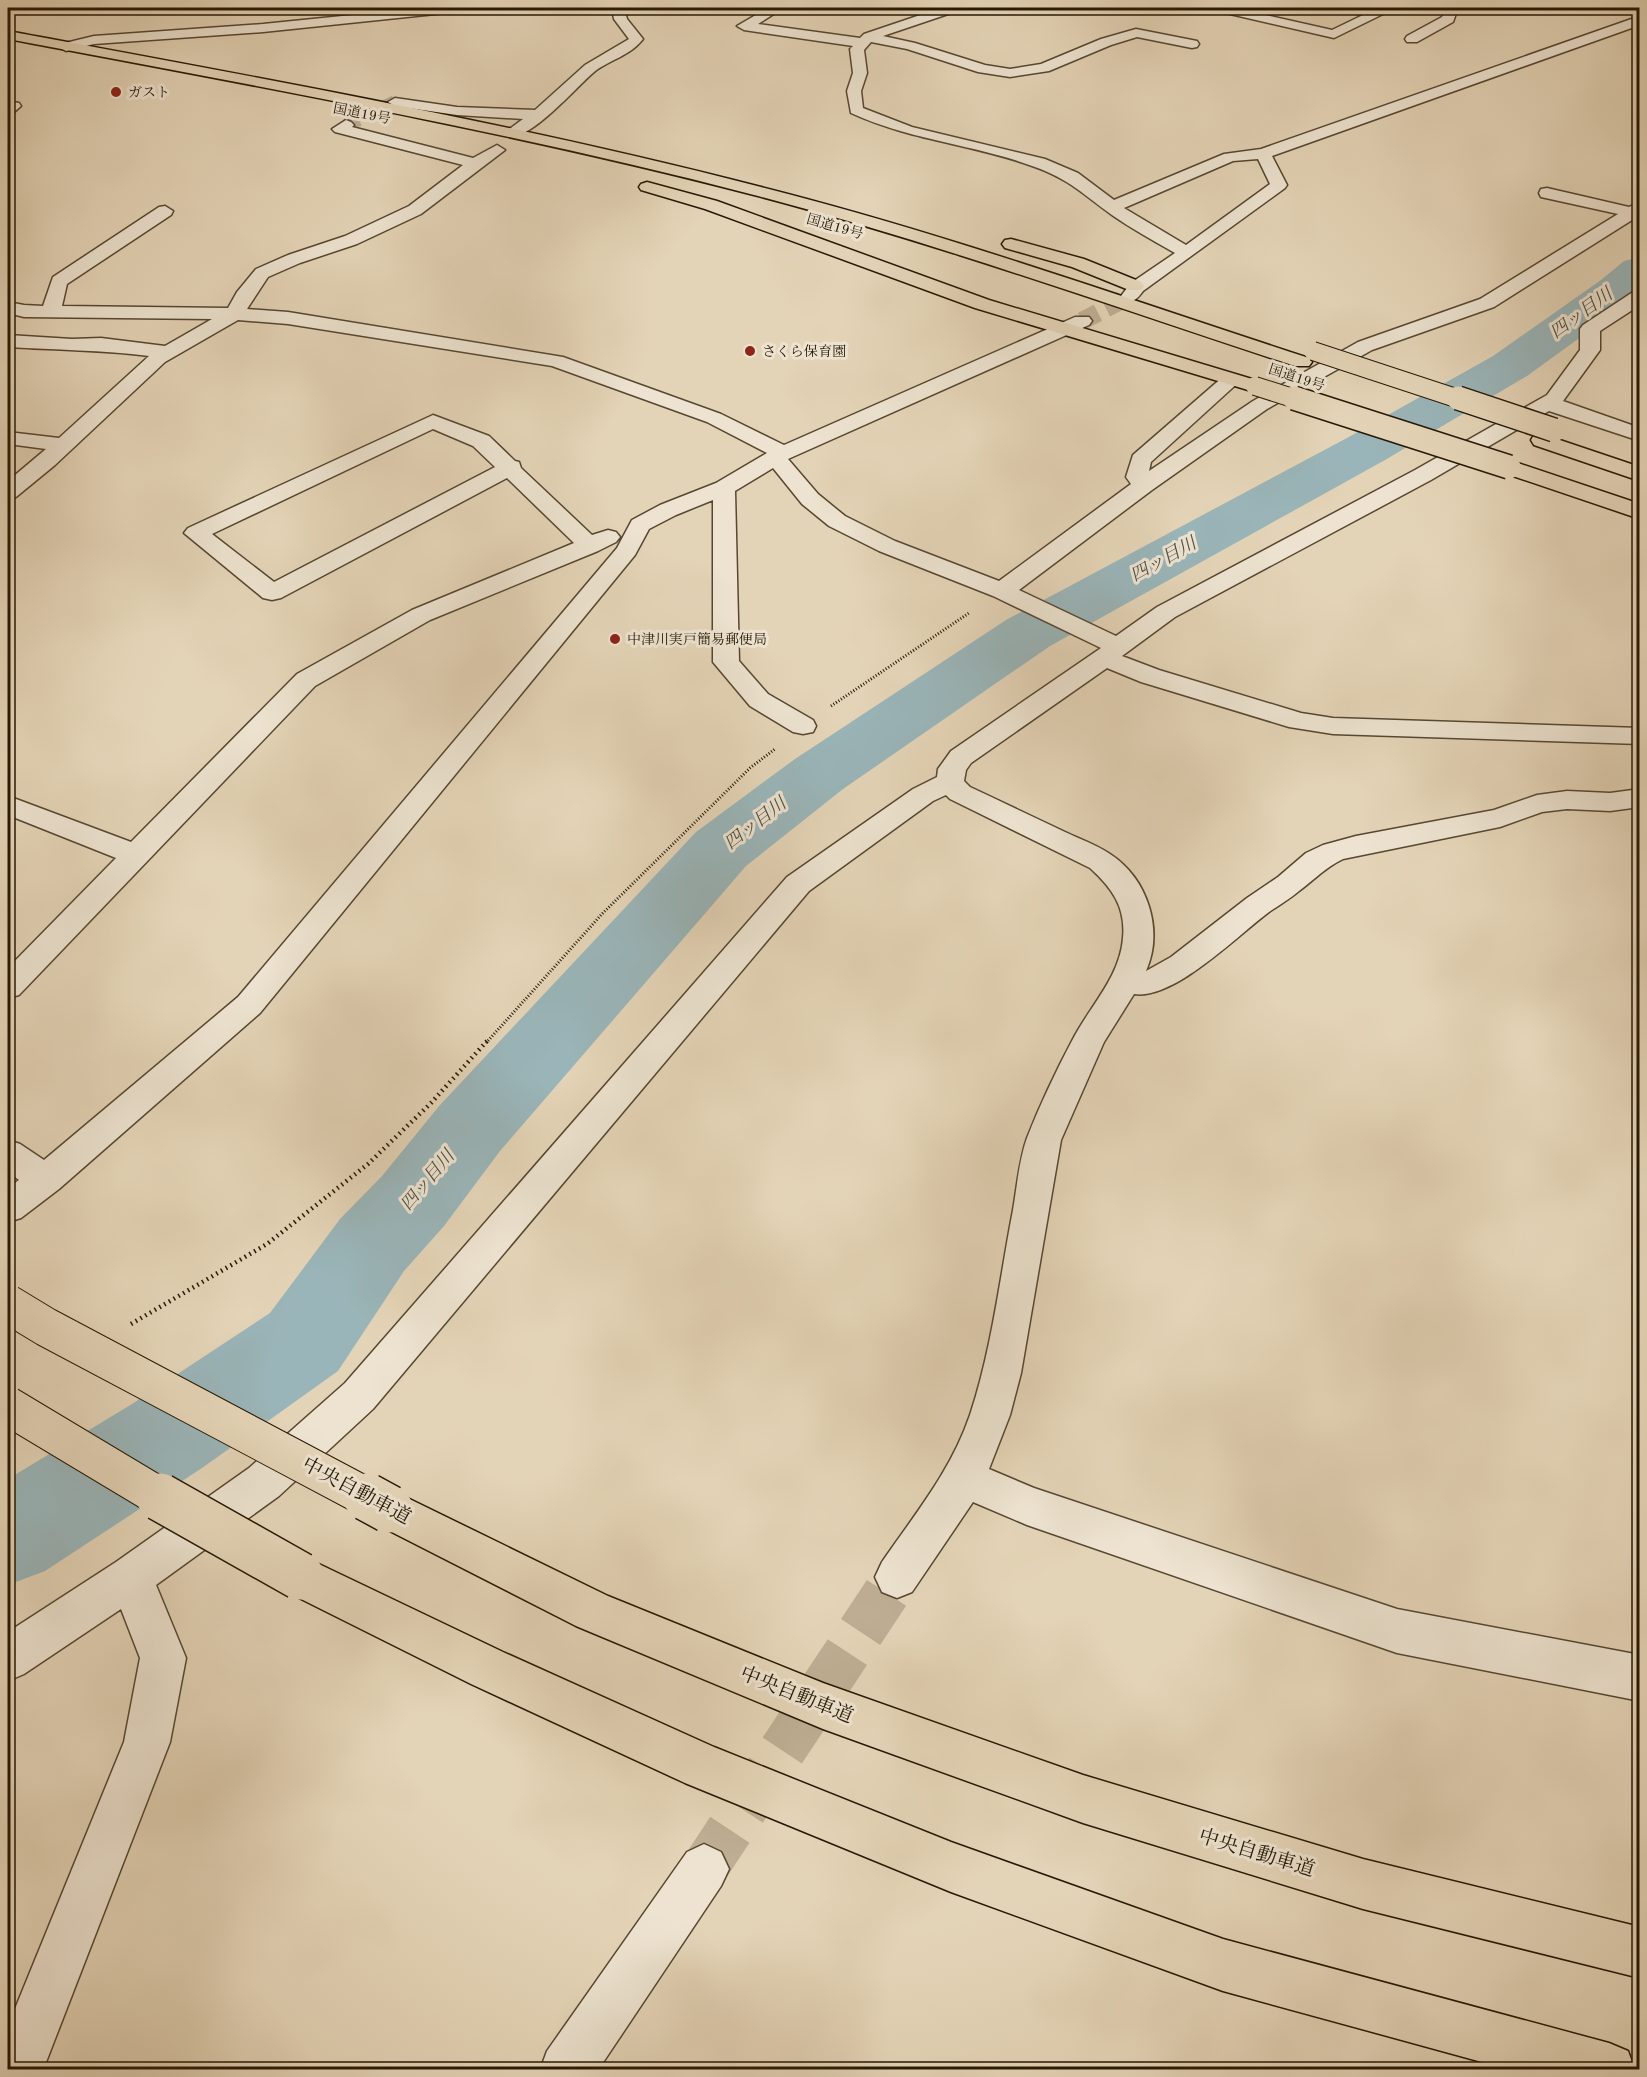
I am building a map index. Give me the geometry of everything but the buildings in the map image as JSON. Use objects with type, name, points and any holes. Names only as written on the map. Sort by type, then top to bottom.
[{"type":"highway","name":"国道19号","points":[[8,35],[281,86],[512,133],[758,191],[923,238],[1307,357],[1640,475]]},
{"type":"highway","name":"国道19号","points":[[8,46],[444,129],[640,174],[866,235],[1333,389]]},
{"type":"highway","points":[[444,129],[464,142],[503,151]]},
{"type":"highway","points":[[512,133],[601,145],[865,204]]},
{"type":"highway","points":[[624,181],[711,205],[982,304],[1075,325],[1231,380],[1509,467],[1640,512]]},
{"type":"highway","points":[[1000,241],[1078,263],[1133,291],[1159,295]]},
{"type":"highway","points":[[1181,303],[1307,357]]},
{"type":"highway","name":"国道19号","points":[[1366,400],[1542,442],[1640,491]]},
{"type":"highway","points":[[1542,442],[1640,458]]},
{"type":"highway","name":"中央自動車道","points":[[8,1304],[46,1327],[389,1509],[592,1611],[823,1706],[1083,1799],[1363,1884],[1640,1953]]},
{"type":"highway","points":[[8,1406],[152,1492],[300,1576],[487,1668],[692,1761],[951,1867],[1223,1965],[1609,2070]]},
{"type":"street","points":[[66,47],[94,40],[263,28],[455,8]]},
{"type":"street","points":[[512,133],[539,115],[591,68],[630,46],[636,39],[621,20],[618,8]]},
{"type":"street","points":[[777,8],[744,26],[910,46],[983,69],[1010,73],[1044,68],[1106,42],[1136,33],[1192,44]]},
{"type":"street","points":[[952,8],[866,40],[857,49],[860,73],[854,92],[856,110],[872,118],[924,134],[1023,158],[1067,173],[1112,207],[1187,254]]},
{"type":"street","points":[[1222,8],[1334,34],[1376,14],[1348,8]]},
{"type":"street","points":[[1412,39],[1448,19],[1452,8]]},
{"type":"street","points":[[1112,207],[1230,157],[1263,154],[1640,20]]},
{"type":"street","points":[[395,102],[457,111],[539,115]]},
{"type":"street","points":[[8,105],[14,106],[8,110]]},
{"type":"street","points":[[346,125],[340,129],[475,163]]},
{"type":"street","points":[[8,492],[64,445],[166,352],[235,314],[244,296],[262,273],[294,259],[351,240],[415,210],[475,163],[503,151]]},
{"type":"street","points":[[1133,291],[1279,185],[1263,154]]},
{"type":"street","points":[[1547,193],[1635,210]]},
{"type":"street","points":[[1007,594],[1144,485],[1260,405],[1365,346],[1487,303],[1635,210]]},
{"type":"street","points":[[51,311],[59,281],[165,211]]},
{"type":"street","points":[[897,1577],[965,1478],[990,1415],[1001,1373],[1044,1140],[1089,1040],[1126,981],[1136,958],[1140,937],[1137,915],[1131,898],[1120,879],[1100,861],[960,793],[951,782],[952,769],[961,757],[1166,612],[1423,475],[1554,399],[1590,350],[1590,330],[1640,296]]},
{"type":"street","points":[[8,307],[24,311],[235,314],[320,322],[556,361],[714,418],[779,455],[810,499],[837,521],[887,546],[1007,594],[1093,634],[1111,652],[1149,676],[1298,721],[1333,726],[1640,736]]},
{"type":"street","points":[[8,987],[306,680],[421,615],[724,488],[779,455],[1075,325]]},
{"type":"street","points":[[8,341],[72,345],[101,344],[166,352]]},
{"type":"street","points":[[1144,485],[1137,477],[1142,460],[1231,380]]},
{"type":"street","points":[[1547,403],[1640,435]]},
{"type":"street","points":[[511,467],[272,593],[196,533],[433,421],[481,441],[511,467],[590,546]]},
{"type":"street","points":[[8,438],[64,445]]},
{"type":"street","points":[[724,488],[726,662],[759,700],[803,726]]},
{"type":"street","points":[[8,1208],[46,1179],[249,1005],[627,550],[640,525]]},
{"type":"street","points":[[8,1658],[131,1577],[264,1482],[359,1396],[798,884],[923,795],[951,782]]},
{"type":"street","points":[[1126,981],[1137,984],[1152,982],[1182,965],[1258,905],[1290,884],[1317,860],[1333,852],[1356,845],[1500,818],[1537,804],[1567,800],[1610,801],[1640,798]]},
{"type":"street","points":[[8,805],[136,855]]},
{"type":"street","points":[[8,1154],[46,1179]]},
{"type":"street","points":[[965,1478],[1027,1505],[1397,1631],[1640,1678]]},
{"type":"street","points":[[16,2070],[147,1742],[163,1658],[131,1577]]},
{"type":"street","points":[[566,2070],[704,1869]]},
{"type":"path","points":[[127,1326],[267,1244],[368,1164],[431,1103],[610,906],[750,768],[873,675],[1007,594]]},
{"type":"waterway","name":"四ッ目川","points":[[8,1536],[167,1436],[304,1342],[372,1245],[413,1201],[470,1128],[721,849],[819,774],[1028,633],[1366,449],[1510,366],[1617,290],[1640,270]]},
{"type":"tunnel","points":[[346,125],[395,102]]},
{"type":"tunnel","points":[[1082,321],[1130,296]]},
{"type":"tunnel","points":[[704,1869],[897,1577]]},
{"type":"place","name":"ガスト","points":[[116,92]]},
{"type":"place","name":"さくら保育園","points":[[750,351]]},
{"type":"place","name":"中津川実戸簡易郵便局","points":[[615,639]]}]
